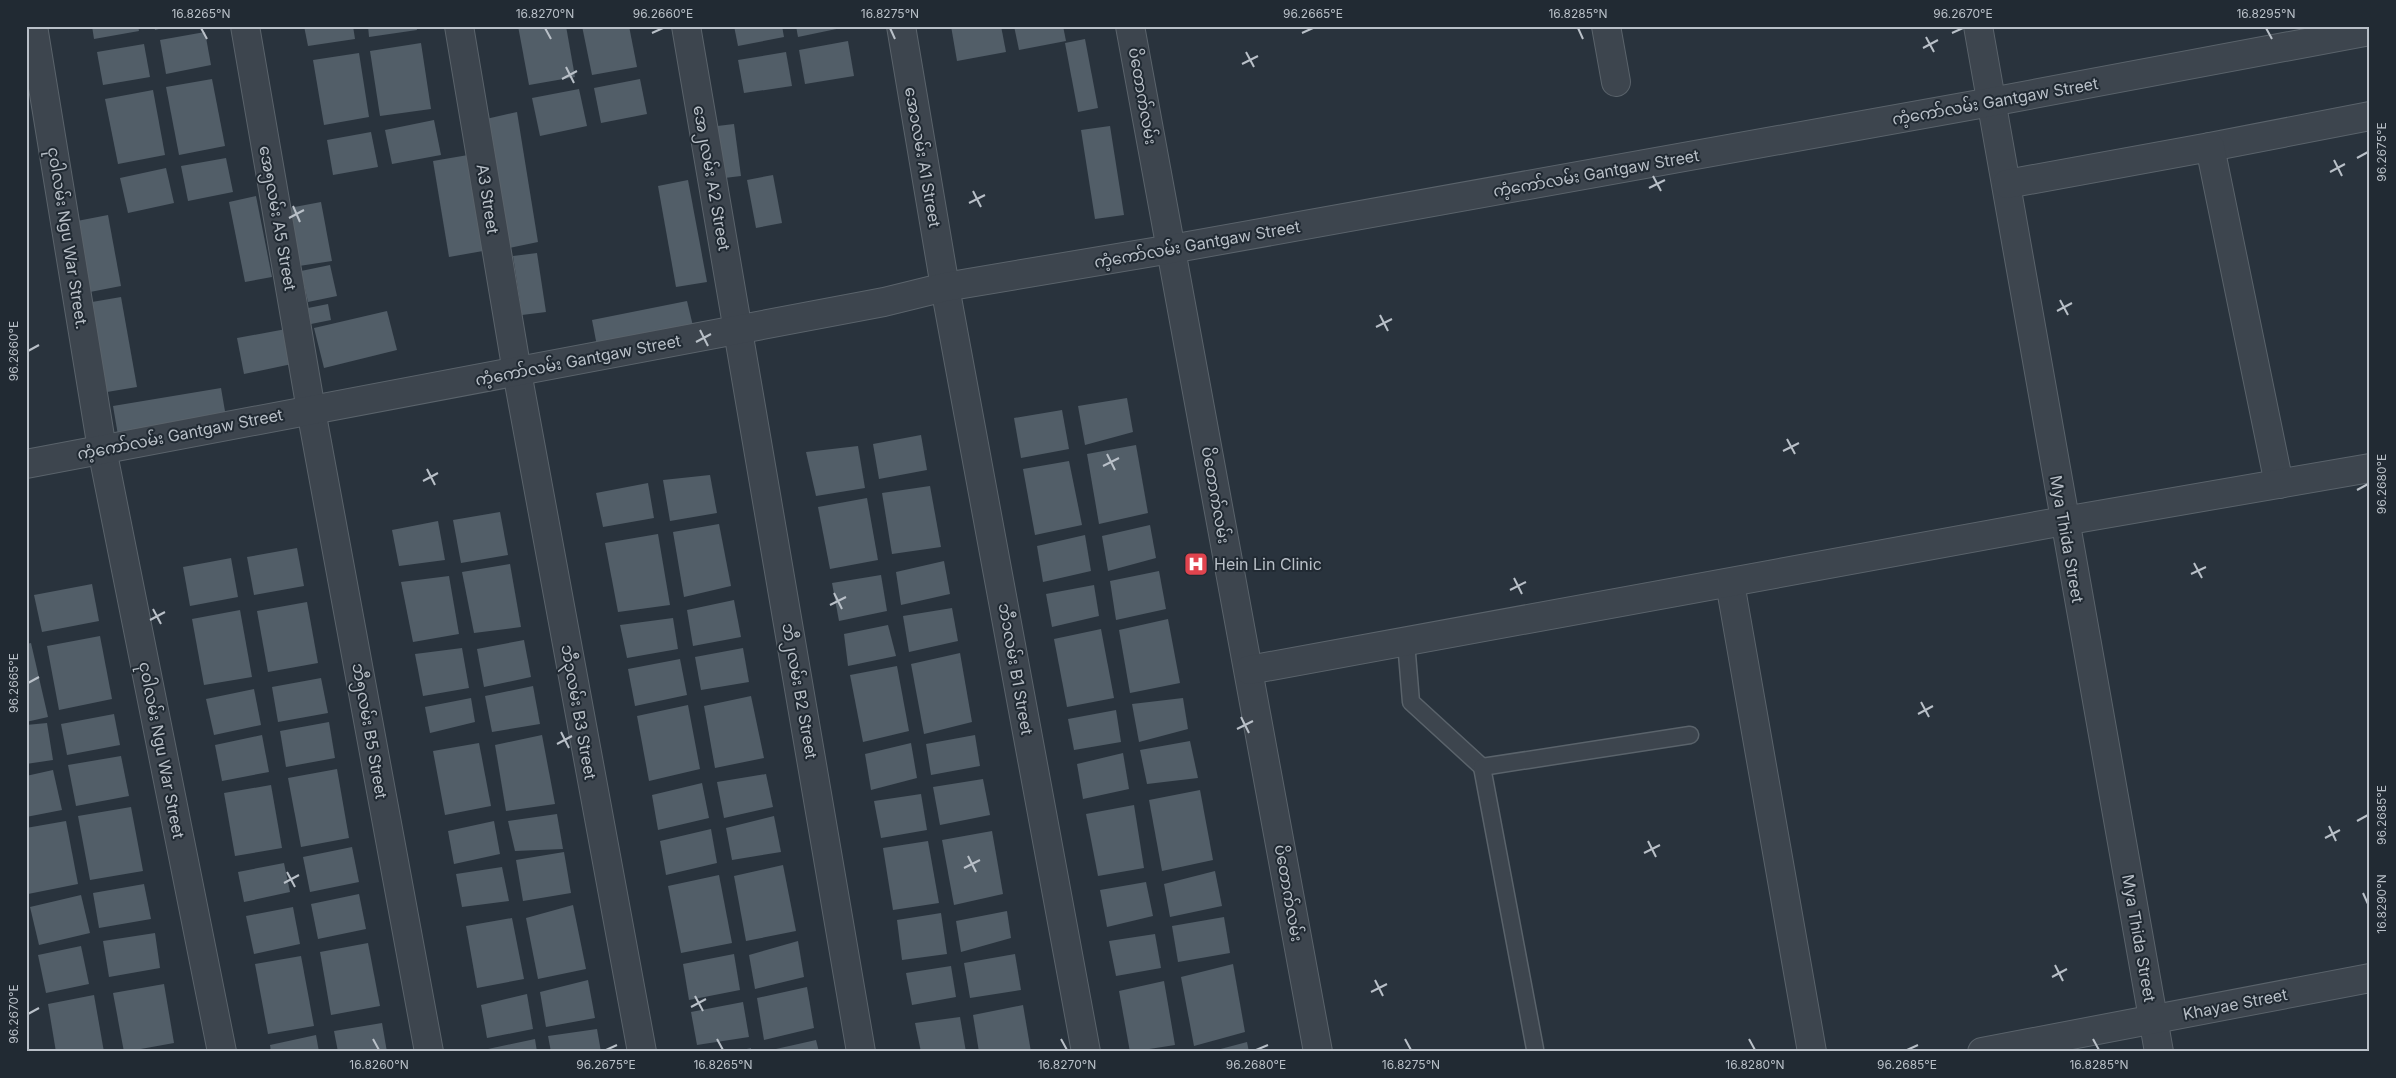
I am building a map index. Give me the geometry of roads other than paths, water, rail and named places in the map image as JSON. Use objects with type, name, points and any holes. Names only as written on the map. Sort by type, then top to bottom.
[{"type":"street","name":"ငုဝါလမ်း Ngu War Street.","points":[[33,26],[102,449]]},
{"type":"street","name":"အေ၅လမ်း A5 Street","points":[[245,26],[311,410]]},
{"type":"street","name":"A3 Street","points":[[459,26],[516,372]]},
{"type":"street","name":"အေ၂လမ်း A2 Street","points":[[686,26],[738,330]]},
{"type":"street","name":"အေ၁လမ်း A1 Street","points":[[900,26],[945,287]]},
{"type":"street","name":"ပိတောက်လမ်း","points":[[1130,26],[1318,1052]]},
{"type":"street","points":[[1606,26],[1616,82]]},
{"type":"street","name":"Mya Thida Street","points":[[1978,26],[2159,1052]]},
{"type":"street","name":"ကံ့ကော်လမ်း Gantgaw Street","points":[[26,464],[884,302],[945,287],[1171,249],[1991,102],[2370,31]]},
{"type":"street","points":[[2007,184],[2370,116]]},
{"type":"street","points":[[2210,147],[2279,484]]},
{"type":"street","name":"ဘီ၁လမ်း B1 Street","points":[[945,287],[1086,1052]]},
{"type":"street","name":"ဘီ၂လမ်း B2 Street","points":[[738,330],[861,1052]]},
{"type":"street","name":"ဘီ၃လမ်း B3 Street","points":[[516,372],[642,1052]]},
{"type":"street","name":"ဘီ၅လမ်း B5 Street","points":[[311,410],[429,1052]]},
{"type":"street","name":"ငုဝါလမ်း Ngu War Street","points":[[102,449],[222,1052]]},
{"type":"street","points":[[1249,670],[2064,521],[2370,468]]},
{"type":"street","points":[[1730,583],[1812,1052]]},
{"type":"street","name":"Khayae Street","points":[[1982,1052],[2370,978]]},
{"type":"lane","points":[[1406,642],[1410,702],[1482,767],[1535,1049]]},
{"type":"lane","points":[[1482,767],[1690,736]]},
{"type":"place","name":"Hein Lin Clinic","points":[[1196,564]]}]
